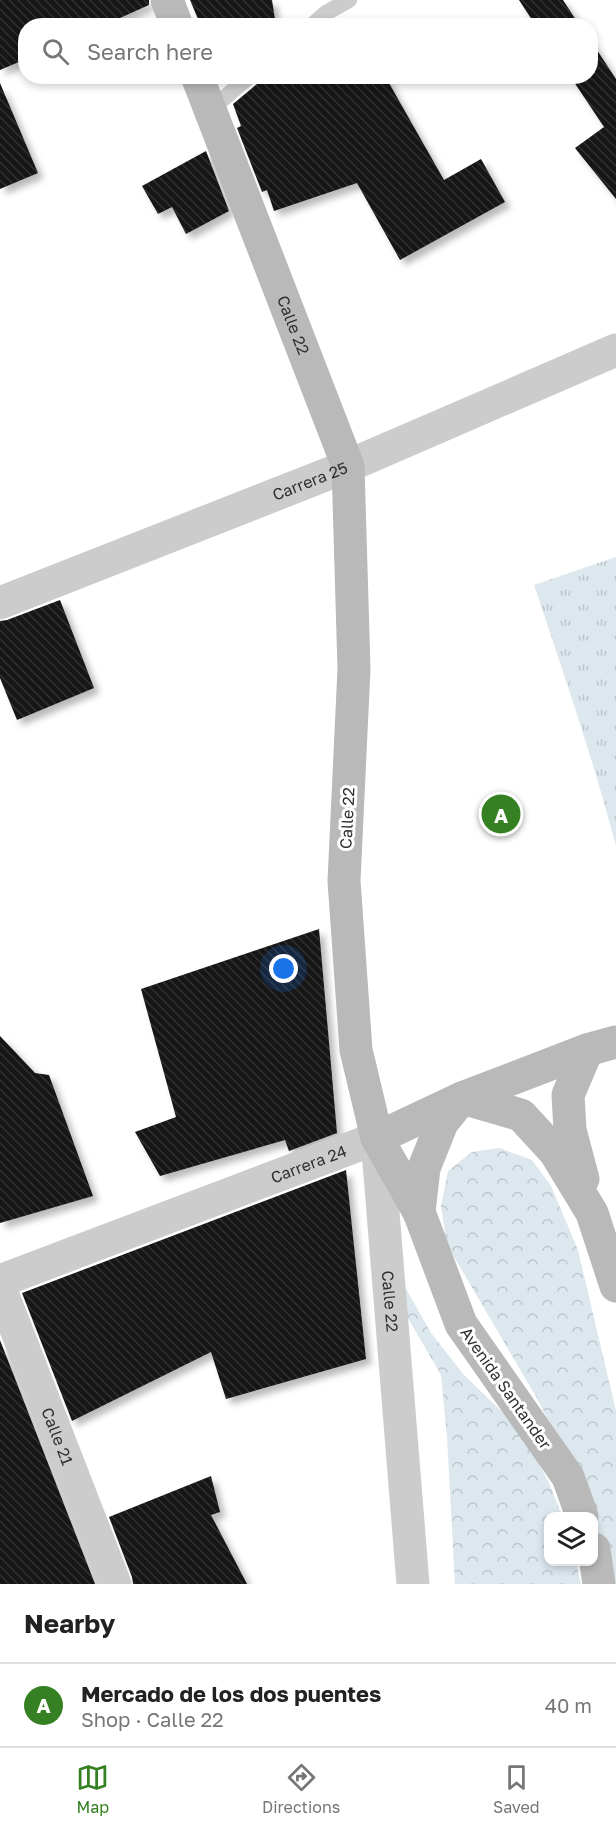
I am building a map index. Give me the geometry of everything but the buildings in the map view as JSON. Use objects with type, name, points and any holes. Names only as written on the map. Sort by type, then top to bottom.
[{"type":"main road","points":[[167,0],[174,18]]},
{"type":"main road","name":"Calle 22","points":[[200,84],[348,466],[354,669],[344,881],[356,1050],[376,1138]]},
{"type":"main road","points":[[602,1046],[568,1095],[570,1130],[592,1213],[616,1286]]},
{"type":"main road","name":"Carrera 24","points":[[376,1138],[462,1098],[602,1046]]},
{"type":"main road","points":[[462,1098],[521,1115],[555,1152],[592,1213]]},
{"type":"main road","name":"Avenida Santander","points":[[462,1098],[442,1123],[424,1168],[419,1212],[461,1324],[568,1476],[581,1512]]},
{"type":"main road","points":[[376,1138],[419,1212]]},
{"type":"main road","points":[[596,1566],[599,1584]]},
{"type":"street","name":"Carrera 25","points":[[0,603],[348,466],[616,350]]},
{"type":"street","name":"Carrera 24","points":[[0,1281],[376,1138]]},
{"type":"street","name":"Calle 22","points":[[376,1138],[413,1584]]},
{"type":"street","name":"Calle 21","points":[[0,1288],[115,1584]]},
{"type":"lane","points":[[320,18],[349,0]]},
{"type":"lane","points":[[210,110],[241,84]]},
{"type":"green space","points":[[616,557],[616,846],[588,748],[534,585]]},
{"type":"green space","points":[[499,1148],[532,1160],[551,1186],[578,1250],[616,1411],[616,1584],[611,1584],[598,1536],[598,1512],[589,1512],[577,1478],[538,1400],[447,1245],[441,1206],[448,1171],[472,1152]]},
{"type":"green space","points":[[405,1287],[431,1333],[464,1375],[521,1430],[550,1485],[560,1512],[544,1512],[544,1566],[577,1566],[581,1584],[455,1584],[447,1437],[441,1375],[405,1313]]},
{"type":"place","name":"Mercado de los dos puentes","points":[[501,814]]}]
